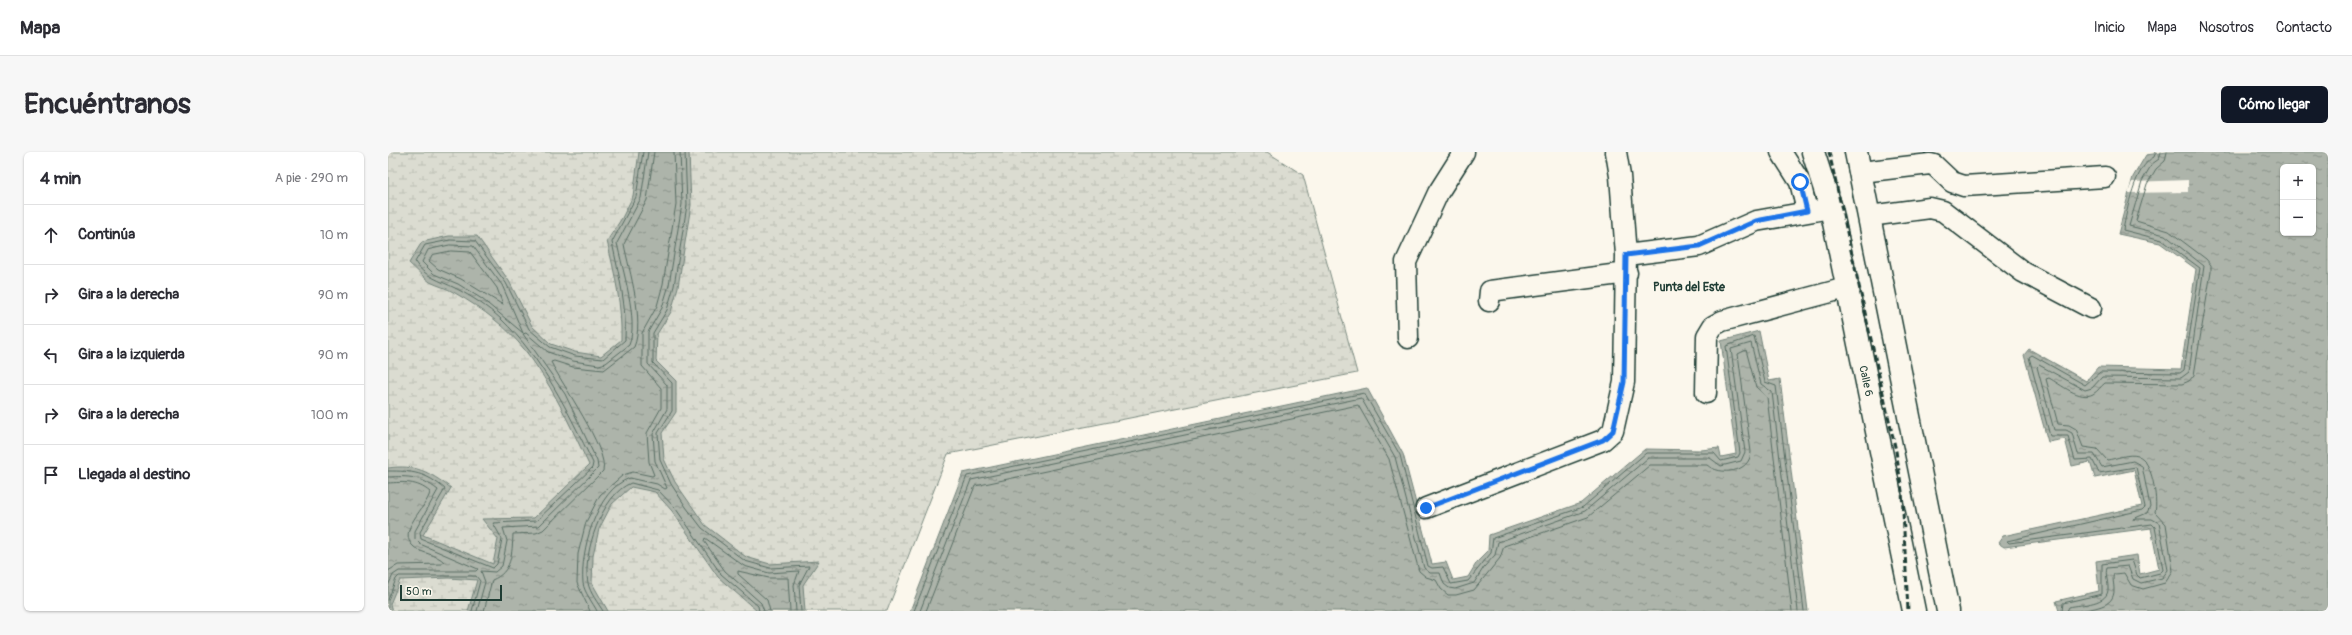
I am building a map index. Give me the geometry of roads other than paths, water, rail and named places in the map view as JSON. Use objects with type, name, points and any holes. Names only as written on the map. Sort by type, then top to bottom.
[{"type":"highway","name":"Calle 6","points":[[1813,152],[1831,208],[1846,288],[1914,611]]},
{"type":"highway","points":[[1858,162],[1948,611]]},
{"type":"street","points":[[1408,338],[1406,262],[1438,193],[1464,152]]},
{"type":"street","points":[[1426,508],[1603,440],[1613,431],[1624,382],[1626,264],[1620,176],[1616,152]]},
{"type":"street","points":[[1781,152],[1800,182],[1807,211]]},
{"type":"street","points":[[1858,162],[1930,164],[1934,165],[1952,182],[1964,186],[2105,177]]},
{"type":"street","points":[[1489,301],[1490,290],[1626,264],[1699,246],[1756,221],[1831,208]]},
{"type":"street","points":[[1869,216],[1930,208],[1943,211],[2023,272],[2091,308]]},
{"type":"street","points":[[1706,393],[1707,336],[1713,326],[1722,321],[1846,288]]},
{"type":"water","points":[[639,152],[689,152],[691,205],[678,287],[671,312],[657,334],[656,361],[676,381],[676,412],[662,433],[664,459],[675,482],[705,525],[746,557],[770,564],[819,561],[803,585],[805,611],[757,611],[718,577],[672,511],[655,492],[631,487],[612,504],[599,529],[593,556],[592,583],[608,611],[468,611],[477,580],[449,578],[400,580],[390,604],[392,611],[388,611],[388,468],[407,467],[422,470],[451,488],[423,535],[493,564],[498,539],[482,519],[534,518],[589,465],[550,387],[525,350],[511,334],[471,302],[452,291],[430,282],[409,263],[422,242],[449,236],[477,236],[509,281],[532,326],[551,344],[575,352],[601,356],[621,340],[619,302],[607,241],[622,218],[633,196]]},
{"type":"water","points":[[2167,152],[2328,152],[2328,611],[2059,611],[2056,601],[2099,591],[2096,561],[2137,555],[2140,574],[2159,569],[2151,528],[2004,547],[1998,543],[2003,536],[2142,506],[2134,470],[2095,478],[2090,462],[2072,466],[2065,439],[2048,442],[2024,355],[2029,349],[2086,381],[2098,367],[2181,369],[2196,269],[2160,243],[2118,234],[2133,177],[2146,155]]},
{"type":"water","points":[[1759,331],[1769,381],[1780,379],[1808,611],[910,611],[963,473],[1367,388],[1403,454],[1432,564],[1446,562],[1453,580],[1468,577],[1477,562],[1488,551],[1489,535],[1581,503],[1645,449],[1701,450],[1719,448],[1721,457],[1736,454],[1721,341]]},
{"type":"railway","points":[[1829,152],[1896,451],[1902,491],[1908,611]]},
{"type":"district","name":"Punta del Este","points":[[1689,287]]}]
